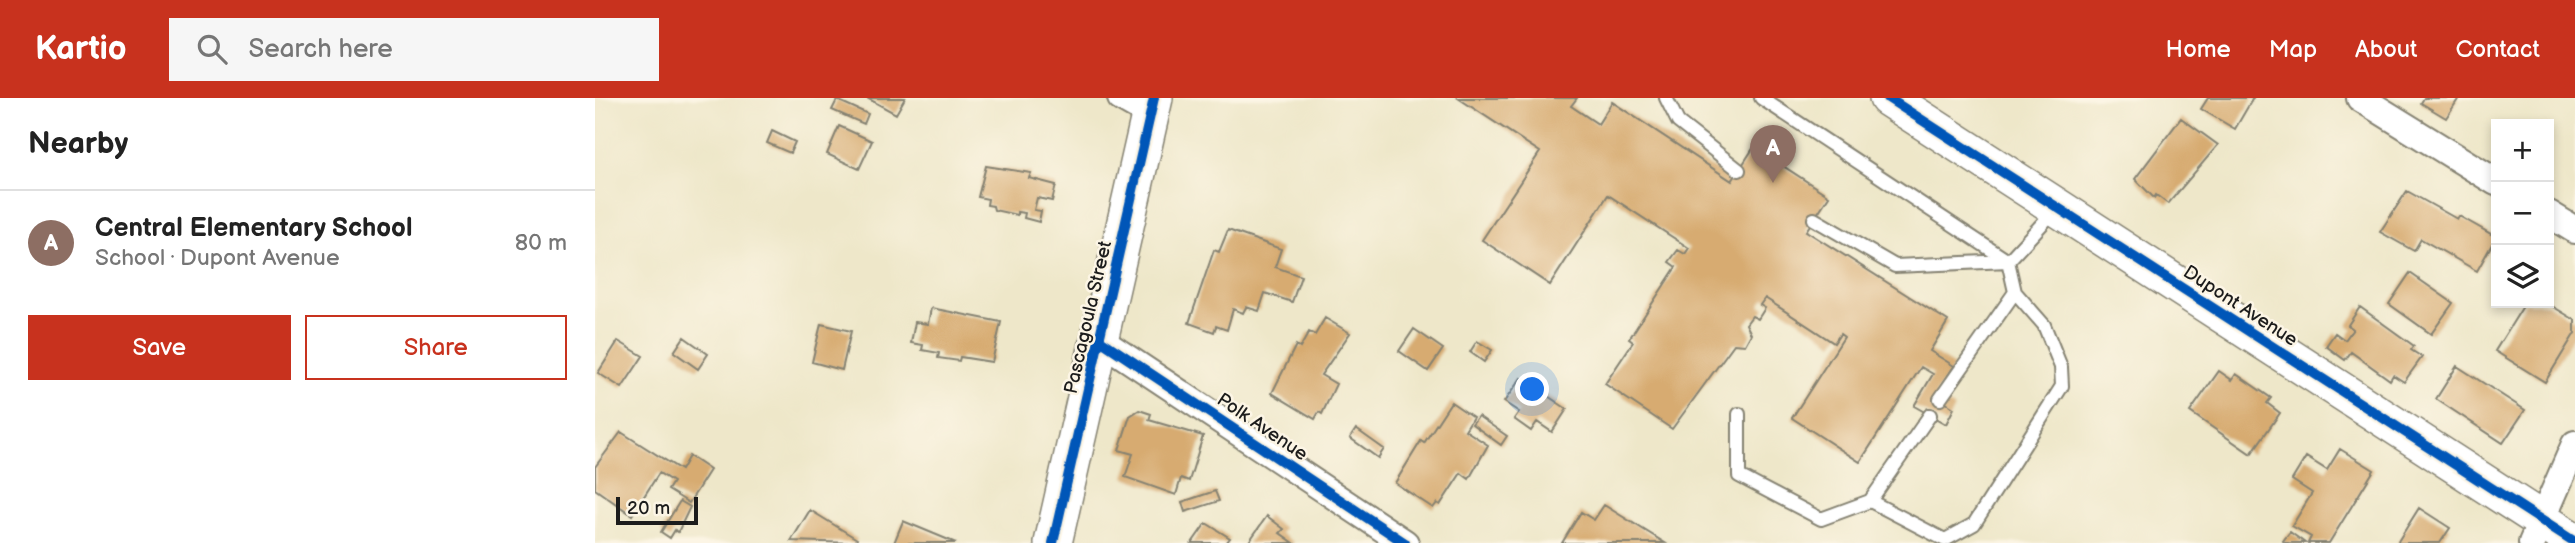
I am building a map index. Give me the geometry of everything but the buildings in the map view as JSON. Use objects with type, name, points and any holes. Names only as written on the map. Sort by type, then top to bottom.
[{"type":"street","name":"Dupont Avenue","points":[[1888,98],[2057,208],[2537,532],[2575,542]]},
{"type":"street","points":[[2360,98],[2491,179]]},
{"type":"street","name":"Pascagoula Street","points":[[1053,543],[1100,340],[1142,103]]},
{"type":"street","points":[[2554,217],[2575,230]]},
{"type":"street","name":"Polk Avenue","points":[[1100,340],[1405,543]]},
{"type":"street","points":[[2537,532],[2575,444]]},
{"type":"lane","points":[[1666,98],[1678,122],[1739,170]]},
{"type":"lane","points":[[1761,98],[2008,261],[2015,292],[2044,325],[2061,367],[2062,386],[1974,524],[1945,540],[1870,501]]},
{"type":"lane","points":[[1814,219],[1895,266],[2008,261],[2057,208]]},
{"type":"lane","points":[[1940,399],[2015,292]]},
{"type":"lane","points":[[1739,414],[1739,476],[1821,519],[1870,501],[1930,415]]},
{"type":"cycle path","points":[[1053,543],[1154,98]]},
{"type":"cycle path","points":[[1888,98],[2575,542]]},
{"type":"cycle path","points":[[1100,340],[1405,543]]},
{"type":"place","name":"Central Elementary School","points":[[1773,183]]}]
